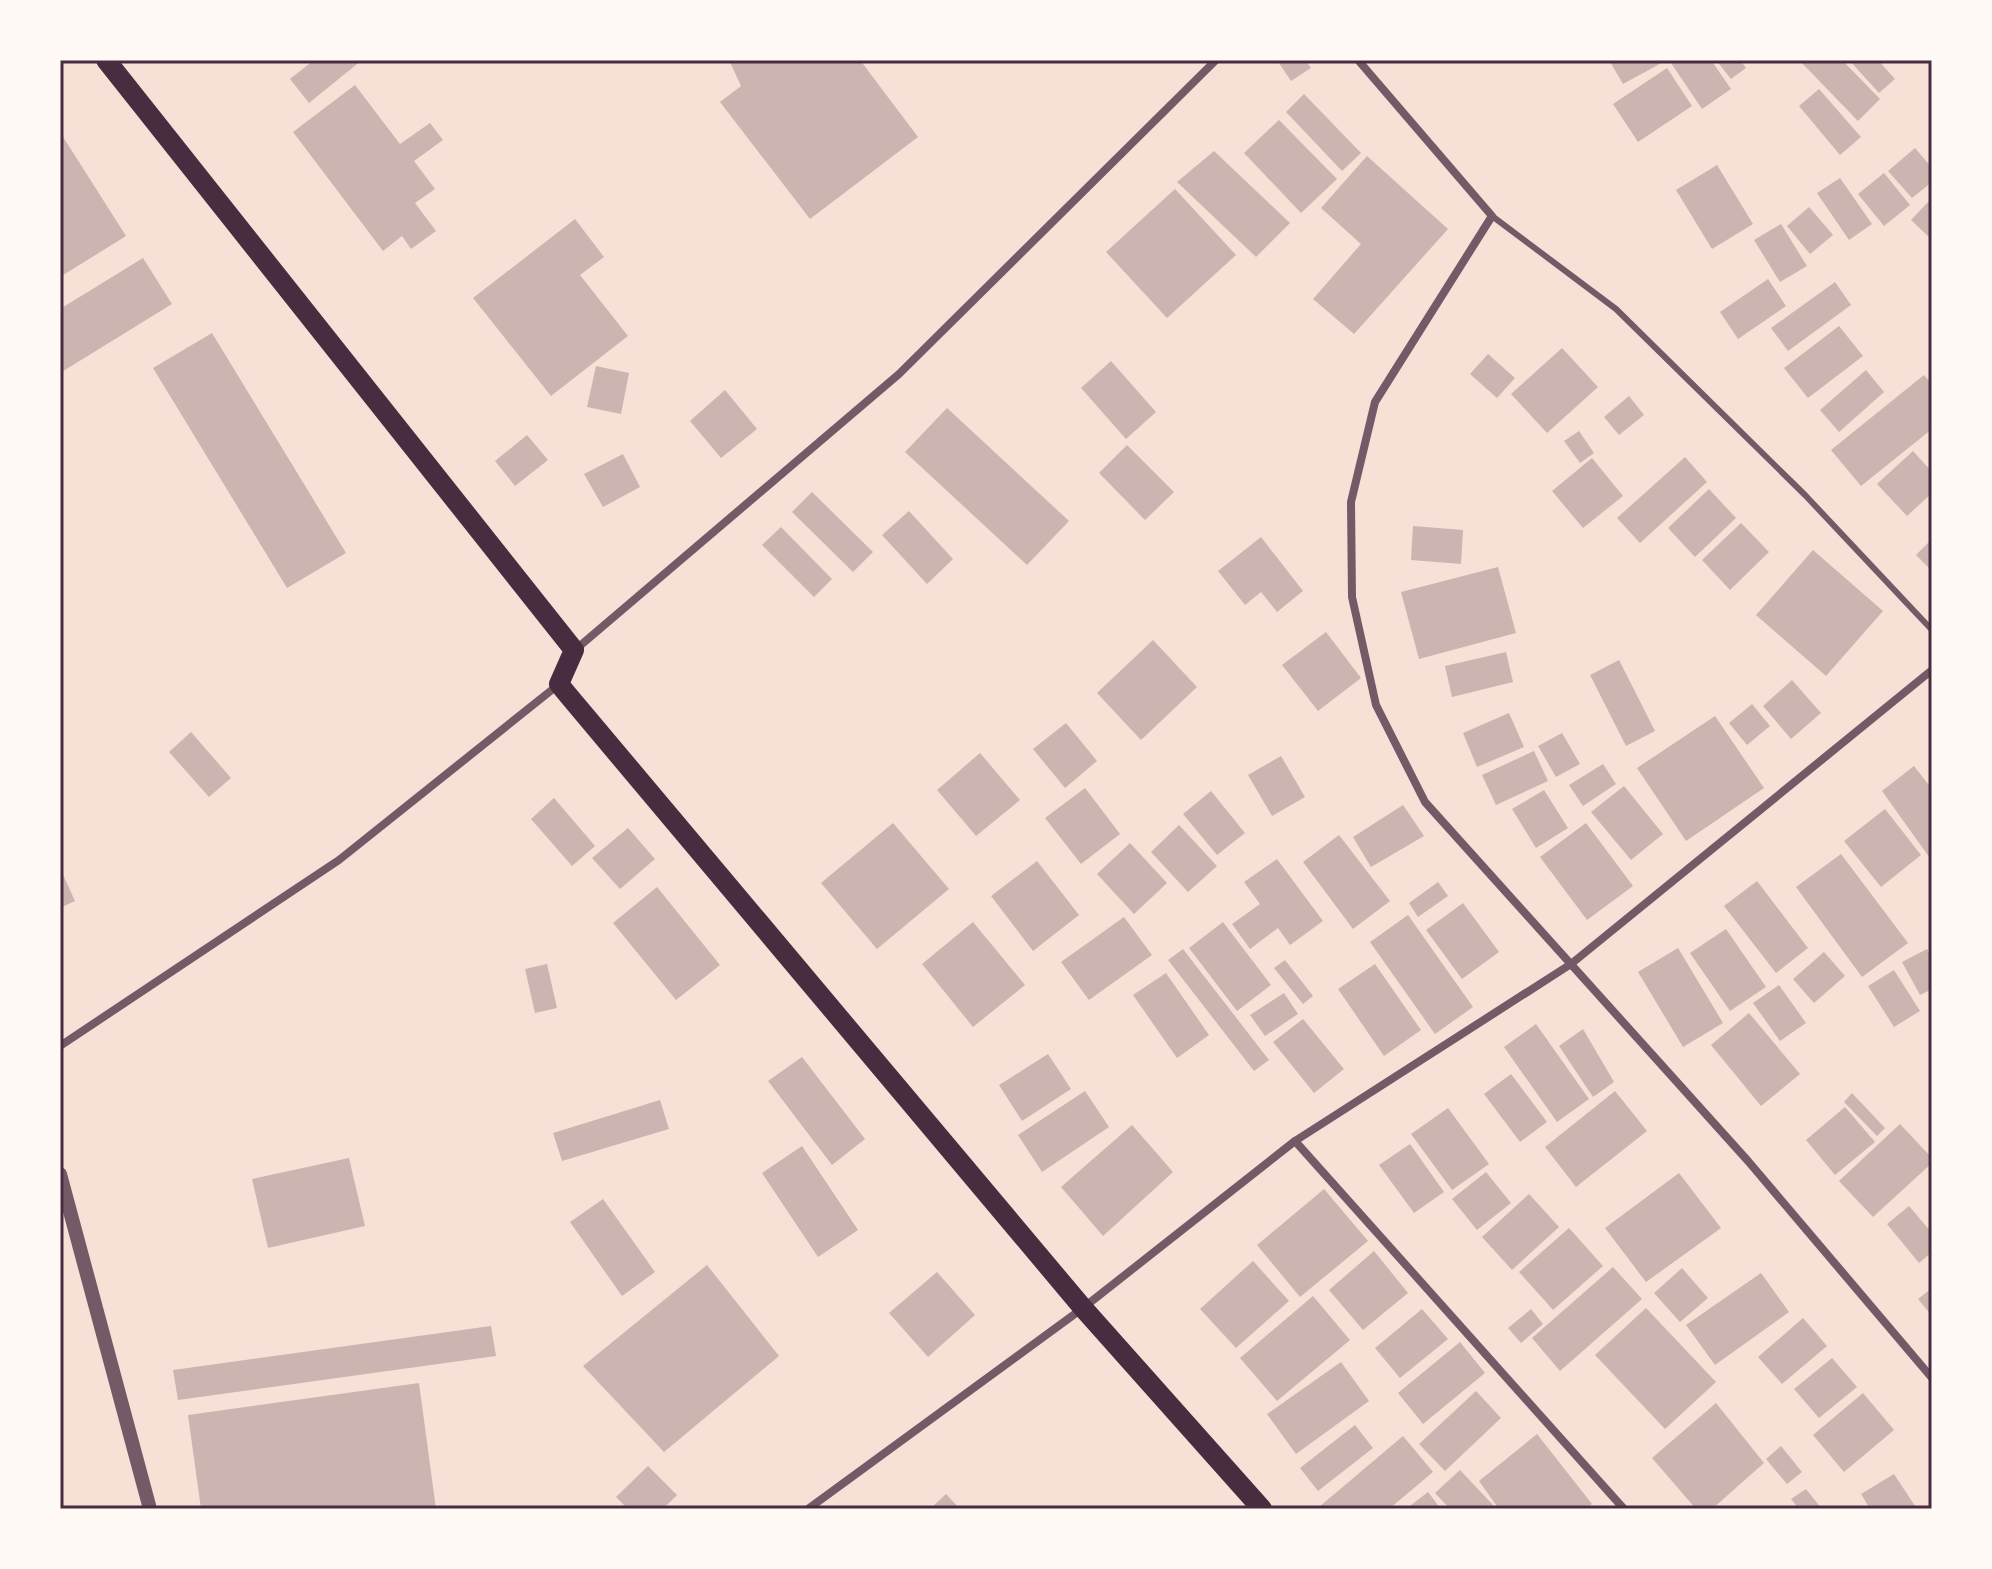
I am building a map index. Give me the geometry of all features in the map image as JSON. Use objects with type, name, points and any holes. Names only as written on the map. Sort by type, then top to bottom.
[{"type":"main road","points":[[106,60],[574,650],[559,684],[1083,1308],[1262,1509]]},
{"type":"street","points":[[574,650],[899,374],[1216,60]]},
{"type":"street","points":[[1358,60],[1492,216],[1375,402],[1351,502],[1352,597],[1376,705],[1425,802],[1748,1161],[1932,1378]]},
{"type":"street","points":[[808,1509],[1083,1308],[1295,1141],[1571,964],[1932,670]]},
{"type":"street","points":[[60,1046],[339,860],[559,684]]},
{"type":"street","points":[[1295,1141],[1624,1509]]},
{"type":"street","points":[[60,1174],[150,1509]]},
{"type":"lane","points":[[1492,216],[1616,309],[1805,495],[1932,630]]},
{"type":"building","points":[[314,60],[362,60],[309,103],[290,79]]},
{"type":"building","points":[[729,60],[860,60],[918,137],[810,219],[720,102],[741,86]]},
{"type":"building","points":[[1277,60],[1305,60],[1311,68],[1291,81]]},
{"type":"building","points":[[1609,60],[1667,60],[1623,84]]},
{"type":"building","points":[[1676,60],[1711,60],[1731,89],[1702,109],[1671,63]]},
{"type":"building","points":[[1716,60],[1740,60],[1746,68],[1731,79]]},
{"type":"building","points":[[1799,60],[1842,60],[1880,99],[1858,121]]},
{"type":"building","points":[[1849,60],[1878,60],[1895,79],[1879,93]]},
{"type":"building","points":[[1667,68],[1692,106],[1638,142],[1613,104]]},
{"type":"building","points":[[355,85],[400,144],[430,123],[443,140],[414,161],[435,189],[415,203],[436,231],[411,249],[402,236],[383,251],[293,132]]},
{"type":"building","points":[[1819,89],[1861,137],[1840,155],[1799,106]]},
{"type":"building","points":[[1304,94],[1361,153],[1342,171],[1286,112]]},
{"type":"building","points":[[1279,120],[1337,179],[1301,213],[1244,153]]},
{"type":"building","points":[[60,132],[126,236],[60,277]]},
{"type":"building","points":[[1915,148],[1932,168],[1932,182],[1912,198],[1888,171]]},
{"type":"building","points":[[1214,151],[1290,223],[1256,257],[1177,182]]},
{"type":"building","points":[[1367,156],[1448,229],[1354,334],[1313,299],[1361,244],[1321,208]]},
{"type":"building","points":[[1717,165],[1753,224],[1712,249],[1676,190]]},
{"type":"building","points":[[1884,173],[1910,205],[1884,226],[1858,194]]},
{"type":"building","points":[[1840,178],[1872,224],[1849,240],[1817,193]]},
{"type":"building","points":[[1175,189],[1236,255],[1167,318],[1106,252]]},
{"type":"building","points":[[1929,201],[1932,204],[1930,238],[1911,220]]},
{"type":"building","points":[[1809,207],[1833,235],[1810,254],[1787,226]]},
{"type":"building","points":[[575,219],[604,257],[580,275],[628,336],[551,396],[473,298]]},
{"type":"building","points":[[1781,224],[1807,266],[1780,282],[1754,240]]},
{"type":"building","points":[[143,258],[172,304],[60,373],[60,309]]},
{"type":"building","points":[[1768,279],[1786,306],[1738,339],[1720,312]]},
{"type":"building","points":[[1835,282],[1851,305],[1788,351],[1771,328]]},
{"type":"building","points":[[1839,326],[1863,356],[1808,398],[1784,368]]},
{"type":"building","points":[[212,333],[346,553],[287,588],[153,368]]},
{"type":"building","points":[[1562,348],[1598,387],[1547,433],[1511,394]]},
{"type":"building","points":[[1488,354],[1515,378],[1497,398],[1470,374]]},
{"type":"building","points":[[1111,361],[1156,412],[1126,439],[1081,388]]},
{"type":"building","points":[[596,366],[629,373],[621,414],[587,407]]},
{"type":"building","points":[[1866,370],[1884,392],[1839,432],[1820,410]]},
{"type":"building","points":[[1924,375],[1932,384],[1932,429],[1861,486],[1831,450]]},
{"type":"building","points":[[725,390],[757,429],[721,458],[690,421]]},
{"type":"building","points":[[1629,396],[1644,415],[1619,435],[1604,417]]},
{"type":"building","points":[[947,408],[1069,521],[1027,565],[905,452]]},
{"type":"building","points":[[1579,431],[1594,453],[1580,463],[1564,441]]},
{"type":"building","points":[[527,435],[548,460],[515,486],[495,461]]},
{"type":"building","points":[[1127,445],[1174,492],[1145,520],[1099,473]]},
{"type":"building","points":[[1913,451],[1932,472],[1932,493],[1907,516],[1877,484]]},
{"type":"building","points":[[623,454],[640,487],[603,507],[584,474]]},
{"type":"building","points":[[1685,457],[1707,482],[1640,543],[1617,518]]},
{"type":"building","points":[[1592,458],[1623,496],[1583,528],[1552,491]]},
{"type":"building","points":[[1709,489],[1736,518],[1695,557],[1668,528]]},
{"type":"building","points":[[812,492],[873,552],[853,572],[792,512]]},
{"type":"building","points":[[909,511],[953,559],[927,584],[882,535]]},
{"type":"building","points":[[1741,523],[1769,552],[1730,590],[1702,560]]},
{"type":"building","points":[[1413,526],[1463,530],[1461,564],[1411,560]]},
{"type":"building","points":[[781,527],[832,579],[814,597],[762,545]]},
{"type":"building","points":[[1261,537],[1303,591],[1277,612],[1261,592],[1245,605],[1218,571]]},
{"type":"building","points":[[1932,539],[1932,571],[1916,555]]},
{"type":"building","points":[[1813,550],[1883,611],[1826,676],[1756,615]]},
{"type":"building","points":[[1498,567],[1516,633],[1419,659],[1401,592]]},
{"type":"building","points":[[1326,632],[1361,678],[1318,711],[1282,665]]},
{"type":"building","points":[[1153,640],[1197,687],[1141,740],[1097,693]]},
{"type":"building","points":[[1506,652],[1513,682],[1452,697],[1445,666]]},
{"type":"building","points":[[1619,660],[1655,731],[1626,746],[1590,675]]},
{"type":"building","points":[[1792,680],[1821,713],[1791,739],[1763,706]]},
{"type":"building","points":[[1752,704],[1770,726],[1747,745],[1729,723]]},
{"type":"building","points":[[1509,713],[1524,747],[1477,767],[1463,733]]},
{"type":"building","points":[[1715,716],[1764,788],[1686,841],[1637,768]]},
{"type":"building","points":[[1066,723],[1097,761],[1065,788],[1033,749]]},
{"type":"building","points":[[191,732],[231,778],[209,797],[169,752]]},
{"type":"building","points":[[1562,733],[1580,764],[1556,777],[1538,746]]},
{"type":"building","points":[[1534,751],[1548,781],[1496,805],[1482,775]]},
{"type":"building","points":[[980,753],[1020,800],[976,836],[937,790]]},
{"type":"building","points":[[1281,756],[1305,797],[1272,816],[1248,775]]},
{"type":"building","points":[[1603,764],[1616,784],[1583,806],[1569,785]]},
{"type":"building","points":[[1914,766],[1932,789],[1932,861],[1882,791]]},
{"type":"building","points":[[1624,786],[1663,834],[1631,860],[1591,812]]},
{"type":"building","points":[[1085,788],[1120,834],[1081,864],[1045,818]]},
{"type":"building","points":[[1544,790],[1568,828],[1536,848],[1512,809]]},
{"type":"building","points":[[1211,791],[1245,833],[1217,855],[1183,814]]},
{"type":"building","points":[[554,798],[595,846],[572,866],[531,819]]},
{"type":"building","points":[[1403,805],[1424,836],[1371,867],[1353,837]]},
{"type":"building","points":[[1885,809],[1921,855],[1881,887],[1844,841]]},
{"type":"building","points":[[893,823],[949,889],[877,949],[821,883]]},
{"type":"building","points":[[1586,823],[1633,886],[1587,920],[1540,857]]},
{"type":"building","points":[[1179,825],[1217,866],[1188,892],[1151,852]]},
{"type":"building","points":[[628,828],[655,859],[620,889],[592,858]]},
{"type":"building","points":[[1339,835],[1390,901],[1353,929],[1303,862]]},
{"type":"building","points":[[1130,843],[1167,883],[1134,914],[1097,874]]},
{"type":"building","points":[[1841,854],[1908,943],[1862,977],[1796,887]]},
{"type":"building","points":[[1277,859],[1323,921],[1290,945],[1278,928],[1250,949],[1232,924],[1260,904],[1244,882]]},
{"type":"building","points":[[1037,861],[1079,915],[1033,951],[991,896]]},
{"type":"building","points":[[60,868],[75,901],[60,908]]},
{"type":"building","points":[[1757,881],[1808,948],[1776,973],[1724,906]]},
{"type":"building","points":[[1438,882],[1448,896],[1418,917],[1409,903]]},
{"type":"building","points":[[657,887],[720,965],[676,1000],[613,923]]},
{"type":"building","points":[[1463,903],[1499,952],[1462,979],[1426,930]]},
{"type":"building","points":[[1408,915],[1473,1007],[1435,1034],[1370,942]]},
{"type":"building","points":[[1124,917],[1152,955],[1089,1000],[1061,962]]},
{"type":"building","points":[[973,922],[1025,985],[973,1027],[922,964]]},
{"type":"building","points":[[1223,922],[1271,985],[1237,1011],[1189,948]]},
{"type":"building","points":[[1726,929],[1766,987],[1730,1011],[1690,953]]},
{"type":"building","points":[[1678,948],[1723,1023],[1683,1047],[1638,972]]},
{"type":"building","points":[[1183,949],[1269,1060],[1254,1071],[1168,960]]},
{"type":"building","points":[[1927,949],[1932,957],[1932,989],[1920,995],[1902,962]]},
{"type":"building","points":[[1824,952],[1845,976],[1814,1003],[1793,979]]},
{"type":"building","points":[[1285,960],[1313,996],[1303,1004],[1274,968]]},
{"type":"building","points":[[547,964],[557,1008],[535,1013],[525,969]]},
{"type":"building","points":[[1375,964],[1421,1030],[1384,1056],[1338,989]]},
{"type":"building","points":[[1894,970],[1920,1011],[1894,1027],[1868,986]]},
{"type":"building","points":[[1166,973],[1209,1035],[1177,1058],[1133,995]]},
{"type":"building","points":[[1779,985],[1806,1023],[1780,1041],[1753,1003]]},
{"type":"building","points":[[1284,993],[1298,1014],[1265,1036],[1250,1015]]},
{"type":"building","points":[[1749,1013],[1800,1074],[1761,1106],[1711,1045]]},
{"type":"building","points":[[1303,1019],[1344,1069],[1314,1093],[1273,1042]]},
{"type":"building","points":[[1536,1024],[1589,1099],[1557,1122],[1504,1047]]},
{"type":"building","points":[[1583,1029],[1614,1082],[1593,1097],[1559,1046]]},
{"type":"building","points":[[1048,1054],[1071,1089],[1022,1121],[999,1085]]},
{"type":"building","points":[[802,1057],[865,1139],[832,1165],[768,1081]]},
{"type":"building","points":[[1511,1074],[1547,1122],[1520,1142],[1484,1094]]},
{"type":"building","points":[[1085,1091],[1109,1127],[1042,1172],[1018,1135]]},
{"type":"building","points":[[1615,1091],[1647,1131],[1576,1187],[1545,1147]]},
{"type":"building","points":[[1852,1093],[1885,1128],[1877,1136],[1844,1102]]},
{"type":"building","points":[[660,1100],[669,1129],[562,1161],[553,1133]]},
{"type":"building","points":[[1845,1107],[1875,1142],[1835,1175],[1806,1140]]},
{"type":"building","points":[[1448,1108],[1489,1164],[1452,1190],[1411,1134]]},
{"type":"building","points":[[1900,1124],[1932,1158],[1932,1163],[1873,1217],[1839,1181]]},
{"type":"building","points":[[1132,1125],[1173,1172],[1103,1236],[1061,1187]]},
{"type":"building","points":[[1410,1144],[1444,1192],[1414,1213],[1379,1165]]},
{"type":"building","points":[[802,1146],[858,1230],[818,1257],[762,1173]]},
{"type":"building","points":[[349,1158],[365,1226],[268,1248],[252,1179]]},
{"type":"building","points":[[1486,1172],[1511,1203],[1477,1230],[1452,1199]]},
{"type":"building","points":[[1679,1173],[1721,1228],[1646,1282],[1605,1228]]},
{"type":"building","points":[[1324,1189],[1368,1241],[1300,1297],[1257,1245]]},
{"type":"building","points":[[1529,1194],[1559,1227],[1512,1270],[1482,1237]]},
{"type":"building","points":[[603,1199],[655,1272],[622,1296],[570,1222]]},
{"type":"building","points":[[1909,1206],[1932,1233],[1932,1252],[1919,1263],[1887,1224]]},
{"type":"building","points":[[1569,1228],[1603,1266],[1553,1310],[1519,1272]]},
{"type":"building","points":[[1374,1251],[1408,1293],[1363,1330],[1329,1290]]},
{"type":"building","points":[[1253,1261],[1289,1301],[1236,1348],[1200,1309]]},
{"type":"building","points":[[707,1265],[779,1356],[664,1452],[583,1366]]},
{"type":"building","points":[[1613,1267],[1642,1299],[1560,1371],[1532,1338]]},
{"type":"building","points":[[1682,1268],[1708,1298],[1680,1322],[1654,1293]]},
{"type":"building","points":[[937,1272],[975,1315],[928,1357],[889,1313]]},
{"type":"building","points":[[1761,1273],[1789,1312],[1715,1365],[1686,1325]]},
{"type":"building","points":[[1932,1288],[1932,1316],[1918,1299]]},
{"type":"building","points":[[1313,1296],[1350,1340],[1277,1401],[1240,1358]]},
{"type":"building","points":[[1646,1308],[1716,1382],[1665,1429],[1595,1355]]},
{"type":"building","points":[[1422,1309],[1448,1339],[1400,1378],[1375,1348]]},
{"type":"building","points":[[1531,1309],[1543,1324],[1521,1343],[1508,1328]]},
{"type":"building","points":[[1803,1318],[1827,1346],[1782,1384],[1758,1357]]},
{"type":"building","points":[[491,1326],[496,1356],[178,1400],[173,1370]]},
{"type":"building","points":[[1460,1342],[1485,1373],[1423,1424],[1398,1393]]},
{"type":"building","points":[[1832,1358],[1857,1387],[1819,1418],[1794,1389]]},
{"type":"building","points":[[1341,1362],[1369,1401],[1296,1454],[1267,1414]]},
{"type":"building","points":[[419,1383],[436,1509],[201,1509],[188,1415]]},
{"type":"building","points":[[1476,1391],[1501,1418],[1445,1471],[1419,1444]]},
{"type":"building","points":[[1863,1393],[1894,1430],[1844,1472],[1813,1435]]},
{"type":"building","points":[[1716,1403],[1764,1463],[1712,1509],[1696,1509],[1652,1458]]},
{"type":"building","points":[[1355,1425],[1373,1448],[1318,1491],[1300,1468]]},
{"type":"building","points":[[1537,1434],[1592,1504],[1585,1509],[1499,1509],[1479,1481]]},
{"type":"building","points":[[1403,1436],[1433,1472],[1389,1509],[1319,1507]]},
{"type":"building","points":[[1781,1446],[1802,1472],[1787,1484],[1766,1459]]},
{"type":"building","points":[[648,1466],[677,1495],[663,1509],[628,1509],[616,1497]]},
{"type":"building","points":[[1460,1470],[1493,1505],[1489,1509],[1450,1509],[1435,1493]]},
{"type":"building","points":[[1894,1474],[1917,1509],[1870,1509],[1861,1494]]},
{"type":"building","points":[[1806,1489],[1822,1509],[1799,1509],[1791,1499]]},
{"type":"building","points":[[1428,1492],[1441,1509],[1406,1509]]},
{"type":"building","points":[[946,1494],[960,1509],[930,1509]]}]
